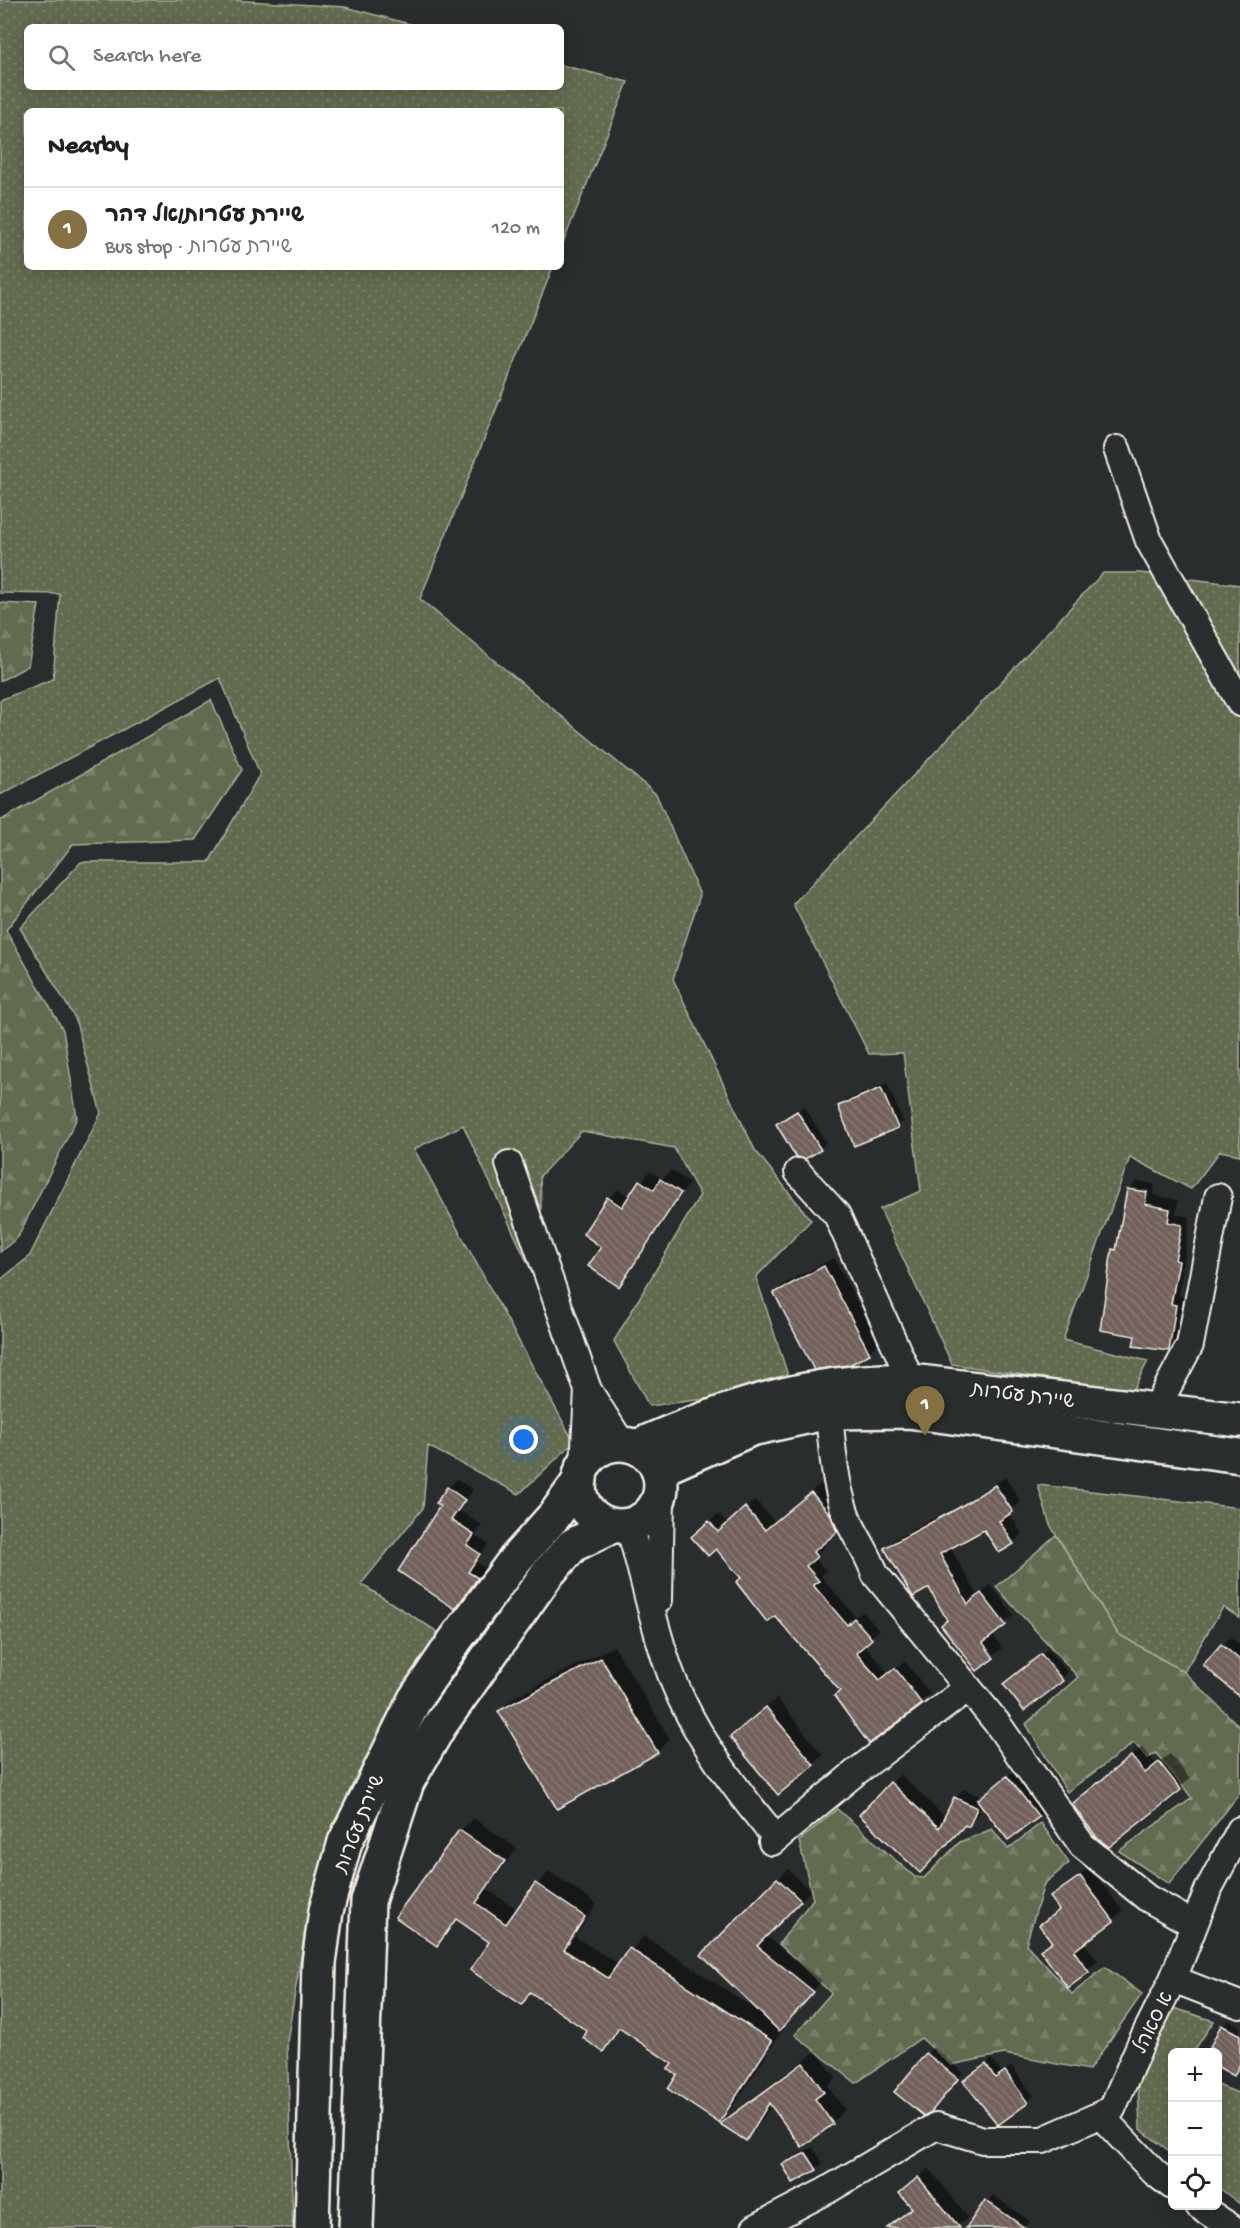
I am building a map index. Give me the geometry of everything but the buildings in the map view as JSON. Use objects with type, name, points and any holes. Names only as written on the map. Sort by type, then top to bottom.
[{"type":"main road","name":"שיירת עטרות","points":[[644,1464],[701,1418],[793,1392],[876,1380],[911,1381],[1240,1420]]},
{"type":"main road","name":"שיירת עטרות","points":[[644,1464],[751,1429],[829,1412],[908,1411],[1240,1456]]},
{"type":"main road","points":[[608,1446],[644,1464],[646,1517],[633,1524],[617,1526],[593,1516],[584,1504],[582,1473],[592,1455],[608,1446]]},
{"type":"main road","name":"שיירת עטרות","points":[[312,2228],[319,1963],[326,1911],[345,1842],[415,1699],[514,1561],[555,1515],[582,1473]]},
{"type":"main road","name":"שיירת עטרות","points":[[356,2228],[368,1901],[407,1782],[453,1706],[547,1574],[573,1545],[617,1526]]},
{"type":"street","points":[[1117,449],[1149,541],[1240,703]]},
{"type":"street","points":[[509,1164],[588,1390],[644,1464],[659,1633]]},
{"type":"street","points":[[798,1172],[837,1215],[911,1381]]},
{"type":"street","points":[[1156,1409],[1190,1345],[1218,1197]]},
{"type":"street","points":[[582,1473],[588,1390]]},
{"type":"street","points":[[829,1412],[833,1470],[846,1514],[870,1557],[875,1574],[997,1723],[1082,1845],[1147,1898],[1193,1924]]},
{"type":"street","points":[[617,1526],[631,1533],[668,1666],[695,1723],[725,1772],[769,1834],[968,1688]]},
{"type":"street","name":"א סאהל","points":[[1100,2115],[1112,2109],[1140,2044],[1173,1979],[1193,1924],[1240,1830]]},
{"type":"street","points":[[1173,1979],[1240,2006]]},
{"type":"street","points":[[755,2228],[826,2191],[936,2126],[983,2140],[1043,2140],[1100,2115],[1155,2173],[1168,2182]]},
{"type":"street","points":[[1206,2210],[1228,2227]]},
{"type":"green space","points":[[0,0],[230,0],[345,7],[410,24],[24,24],[24,90],[564,90],[564,66],[628,82],[564,241],[564,108],[24,108],[24,270],[552,270],[420,599],[656,794],[700,895],[673,979],[755,1150],[811,1220],[756,1277],[792,1388],[649,1406],[614,1341],[700,1195],[674,1148],[582,1131],[540,1176],[544,1298],[463,1125],[414,1149],[574,1442],[519,1494],[428,1446],[423,1508],[361,1584],[438,1632],[364,1763],[309,1906],[287,2042],[293,2228],[0,2228],[0,1280],[29,1257],[101,1113],[75,1018],[20,928],[81,862],[209,862],[260,774],[220,678],[0,795],[0,700],[53,679],[60,594],[0,593]]},
{"type":"green space","points":[[1103,573],[1140,573],[1240,585],[1240,1155],[1220,1151],[1191,1189],[1130,1157],[1063,1340],[1148,1361],[1132,1392],[952,1364],[880,1209],[921,1191],[903,1053],[869,1054],[793,904]]},
{"type":"green space","points":[[0,603],[39,605],[28,666],[0,681]]},
{"type":"green space","points":[[211,700],[242,770],[195,840],[73,844],[6,930],[63,1030],[77,1118],[18,1237],[0,1252],[0,821]]},
{"type":"green space","points":[[1038,1485],[1240,1508],[1240,1618],[1223,1607],[1184,1672],[1118,1634],[1050,1525]]},
{"type":"green space","points":[[1056,1535],[1118,1634],[1184,1672],[1240,1727],[1240,1793],[1169,1884],[1119,1851],[1192,1798],[1156,1753],[1148,1758],[1134,1743],[1067,1792],[1026,1724],[1078,1677],[996,1587]]},
{"type":"green space","points":[[837,1809],[915,1877],[924,1878],[960,1842],[992,1829],[1008,1849],[1041,1823],[1069,1863],[1044,1884],[1026,1944],[1072,1994],[1105,1967],[1142,1994],[1089,2070],[1004,2054],[951,2065],[921,2038],[856,2083],[795,2035],[831,1993],[779,1944],[813,1899],[799,1841]]},
{"type":"green space","points":[[1173,2008],[1214,2021],[1196,2048],[1168,2048],[1168,2150],[1140,2129],[1138,2085]]},
{"type":"green space","points":[[1222,2087],[1240,2094],[1240,2204],[1222,2190]]},
{"type":"place","name":"שיירת עטרות/אל דהר","points":[[925,1436]]}]
